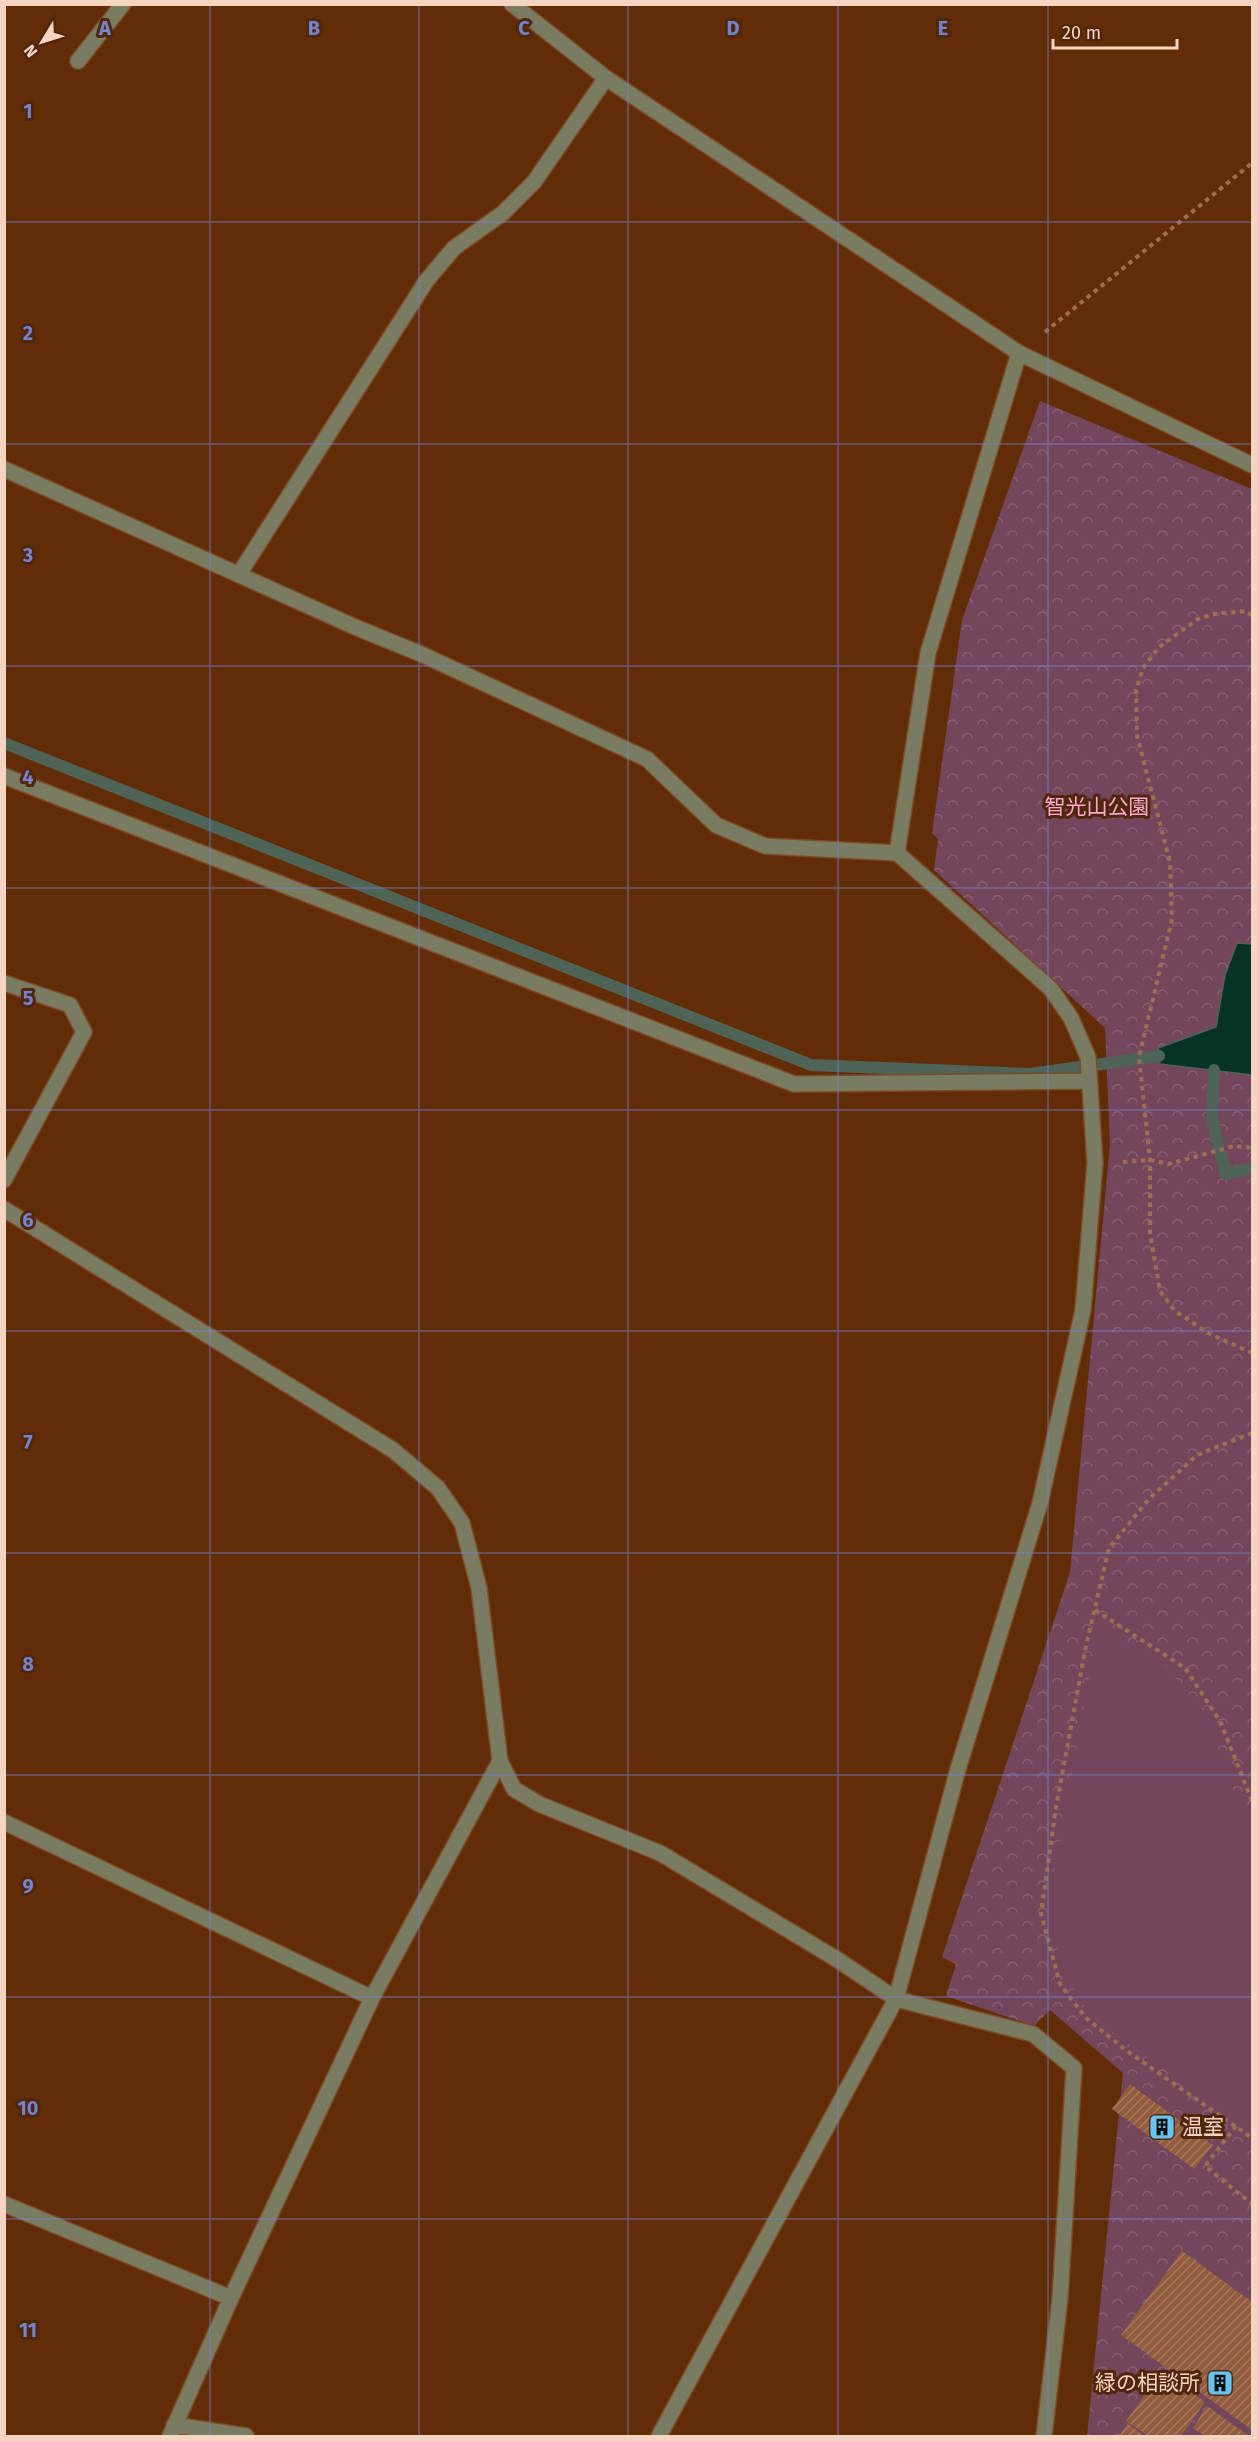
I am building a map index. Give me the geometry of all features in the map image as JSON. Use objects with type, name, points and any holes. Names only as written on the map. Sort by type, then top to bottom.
[{"type":"street","points":[[78,61],[123,4]]},
{"type":"street","points":[[512,4],[606,78],[1019,353],[1252,465]]},
{"type":"street","points":[[240,574],[426,279],[454,248],[503,213],[534,182],[606,78]]},
{"type":"street","points":[[897,853],[928,653],[1019,353]]},
{"type":"street","points":[[4,469],[355,627],[421,654],[647,759],[716,825],[765,846],[897,853],[1051,989],[1071,1018],[1088,1057],[1095,1163],[1083,1310],[1042,1491],[958,1769],[896,1999],[659,2436]]},
{"type":"street","points":[[4,776],[794,1084],[1089,1081]]},
{"type":"street","points":[[4,983],[70,1005],[84,1032],[4,1180]]},
{"type":"street","points":[[4,1209],[393,1450],[438,1488],[462,1523],[479,1588],[500,1761],[514,1789],[539,1804],[660,1853],[838,1960],[896,1999],[1034,2034],[1074,2068],[1060,2298],[1044,2436]]},
{"type":"street","points":[[246,2436],[172,2431],[231,2298],[372,1998],[500,1761]]},
{"type":"street","points":[[4,1822],[372,1998]]},
{"type":"street","points":[[4,2204],[231,2298]]},
{"type":"path","points":[[1019,353],[1252,163]]},
{"type":"path","points":[[1252,615],[1246,611],[1214,614],[1198,619],[1159,647],[1143,668],[1136,690],[1137,736],[1170,862],[1172,919],[1139,1057],[1150,1160],[1150,1233],[1160,1291],[1175,1311],[1208,1333],[1252,1353]]},
{"type":"path","points":[[1095,1163],[1150,1160],[1169,1164],[1234,1146],[1252,1148]]},
{"type":"path","points":[[1252,1433],[1197,1455],[1149,1499],[1109,1548],[1086,1646],[1056,1808],[1041,1914],[1060,1984],[1086,2018],[1127,2051],[1252,2138]]},
{"type":"path","points":[[1095,1610],[1185,1668],[1220,1721],[1252,1801]]},
{"type":"path","points":[[1236,2126],[1205,2166],[1252,2204]]},
{"type":"green space","name":"智光山公園","points":[[1040,401],[1252,489],[1252,2436],[1087,2436],[1123,2073],[1050,2010],[1034,2026],[946,1996],[956,1964],[942,1957],[1070,1572],[1110,1145],[1105,1028],[934,870],[938,839],[932,833],[962,620]]},
{"type":"green space","points":[[1098,1629],[1156,1654],[1207,1717],[1240,1809],[1252,1828],[1252,2132],[1108,2029],[1076,1997],[1046,1918]]},
{"type":"water","points":[[1237,943],[1252,944],[1252,1075],[1160,1064],[1158,1048],[1216,1027],[1225,975]]},
{"type":"building","name":"温室","points":[[1130,2084],[1213,2145],[1194,2169],[1112,2109]]},
{"type":"building","name":"緑の相談所","points":[[1182,2251],[1252,2302],[1252,2430],[1121,2335]]},
{"type":"building","points":[[1162,2371],[1205,2402],[1181,2436],[1149,2436],[1126,2421]]},
{"type":"building","points":[[1207,2406],[1249,2436],[1205,2436],[1193,2428]]},
{"type":"building","points":[[1128,2424],[1145,2436],[1119,2436]]},
{"type":"waterway","points":[[4,743],[811,1065],[1030,1074],[1159,1056]]},
{"type":"waterway","points":[[1214,1070],[1212,1117],[1219,1149]]},
{"type":"waterway","points":[[1220,1153],[1226,1174],[1252,1168]]},
{"type":"place","name":"温室","points":[[1162,2127]]},
{"type":"place","name":"緑の相談所","points":[[1220,2383]]}]
